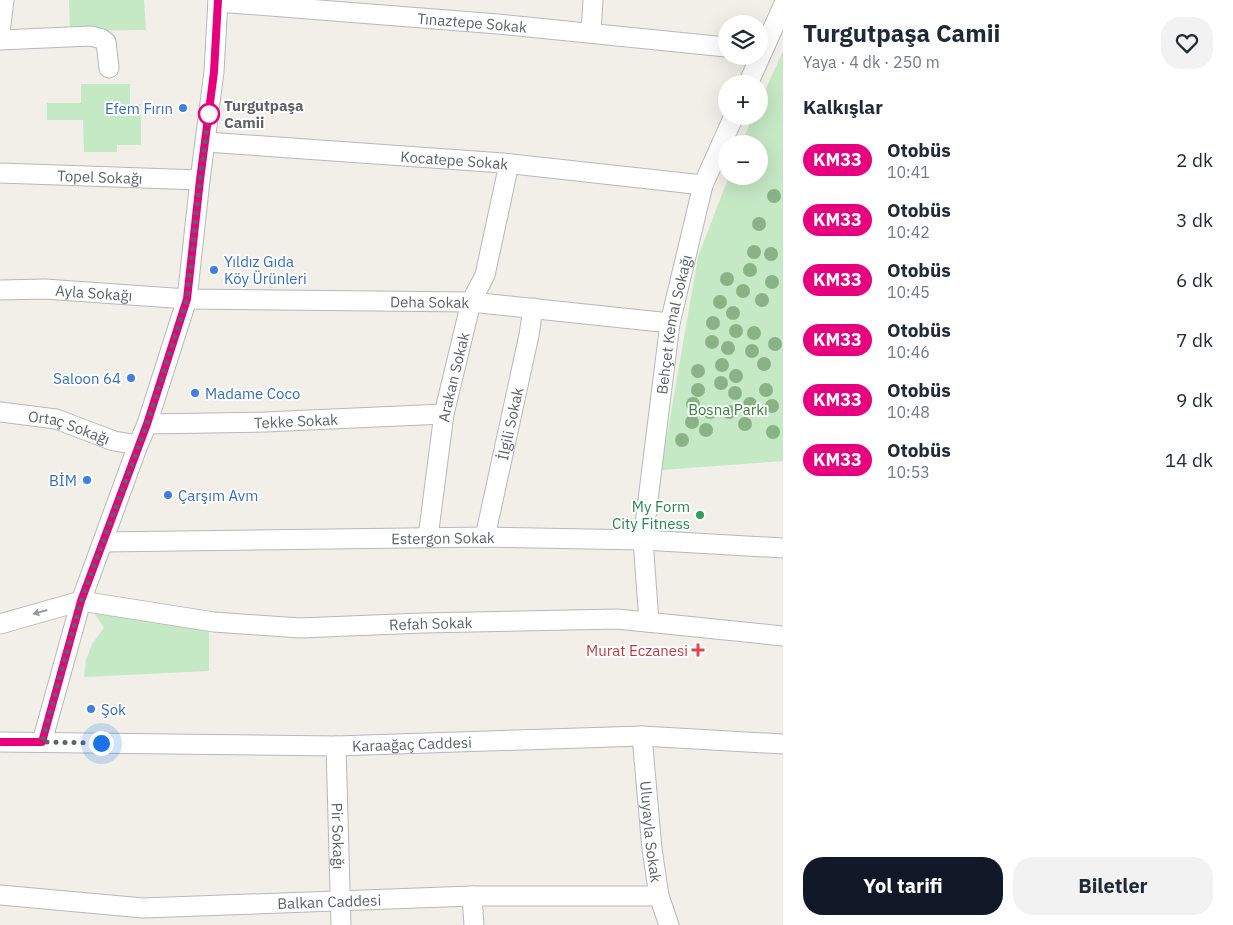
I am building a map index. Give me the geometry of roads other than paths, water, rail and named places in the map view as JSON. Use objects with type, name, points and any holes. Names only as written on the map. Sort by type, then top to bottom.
[{"type":"street","points":[[0,33],[4,0]]},
{"type":"street","points":[[591,32],[594,0]]},
{"type":"street","points":[[42,742],[81,601],[147,424],[187,299],[214,72],[218,1]]},
{"type":"street","name":"Tınaztepe Sokak","points":[[218,1],[591,32],[718,46]]},
{"type":"street","points":[[768,36],[783,6]]},
{"type":"street","points":[[0,40],[92,36],[106,42],[108,68]]},
{"type":"street","name":"Behçet Kemal Sokağı","points":[[649,622],[643,540],[670,323],[703,185],[730,125]]},
{"type":"street","name":"Kocatepe Sokak","points":[[206,142],[508,164],[703,185]]},
{"type":"street","name":"Arakan Sokak","points":[[428,537],[444,414],[471,302],[485,275],[508,164]]},
{"type":"street","name":"Topel Sokağı","points":[[0,173],[200,180]]},
{"type":"street","name":"Ayla Sokağı","points":[[0,290],[45,289],[187,299]]},
{"type":"street","name":"Deha Sokak","points":[[187,299],[471,302],[670,323]]},
{"type":"street","name":"İlgili Sokak","points":[[485,537],[529,335],[533,308]]},
{"type":"street","name":"Ortaç Sokağı","points":[[0,412],[56,420],[114,441],[138,445]]},
{"type":"street","name":"Tekke Sokak","points":[[147,424],[265,422],[444,414]]},
{"type":"street","name":"Estergon Sokak","points":[[103,542],[485,537],[643,540],[783,548]]},
{"type":"street","points":[[0,624],[81,601]]},
{"type":"street","name":"Refah Sokak","points":[[81,601],[214,622],[299,628],[617,619],[783,636]]},
{"type":"street","name":"Karaağaç Caddesi","points":[[0,742],[336,746],[642,736],[783,744]]},
{"type":"street","name":"Uluyayla Sokak","points":[[642,736],[652,849],[659,896],[669,925]]},
{"type":"street","name":"Pir Sokağı","points":[[336,746],[341,925]]},
{"type":"street","name":"Balkan Caddesi","points":[[0,895],[143,908],[472,896],[659,896]]},
{"type":"street","points":[[472,896],[474,925]]},
{"type":"place","name":"Efem Fırın","points":[[183,108]]},
{"type":"place","name":"Turgutpaşa Cami̇i̇","points":[[209,114]]},
{"type":"place","name":"Yıldız Gıda Köy Ürünleri","points":[[214,270]]},
{"type":"place","name":"Saloon 64","points":[[131,378]]},
{"type":"place","name":"Madame Coco","points":[[195,393]]},
{"type":"place","name":"BİM","points":[[87,480]]},
{"type":"place","name":"Çarşım Avm","points":[[168,495]]},
{"type":"place","name":"My Form City Fitness","points":[[700,515]]},
{"type":"place","name":"Murat Eczanesi","points":[[698,650]]},
{"type":"place","name":"Şok","points":[[91,709]]},
{"type":"park label","name":"Bosna Parkı","points":[[728,409]]}]
